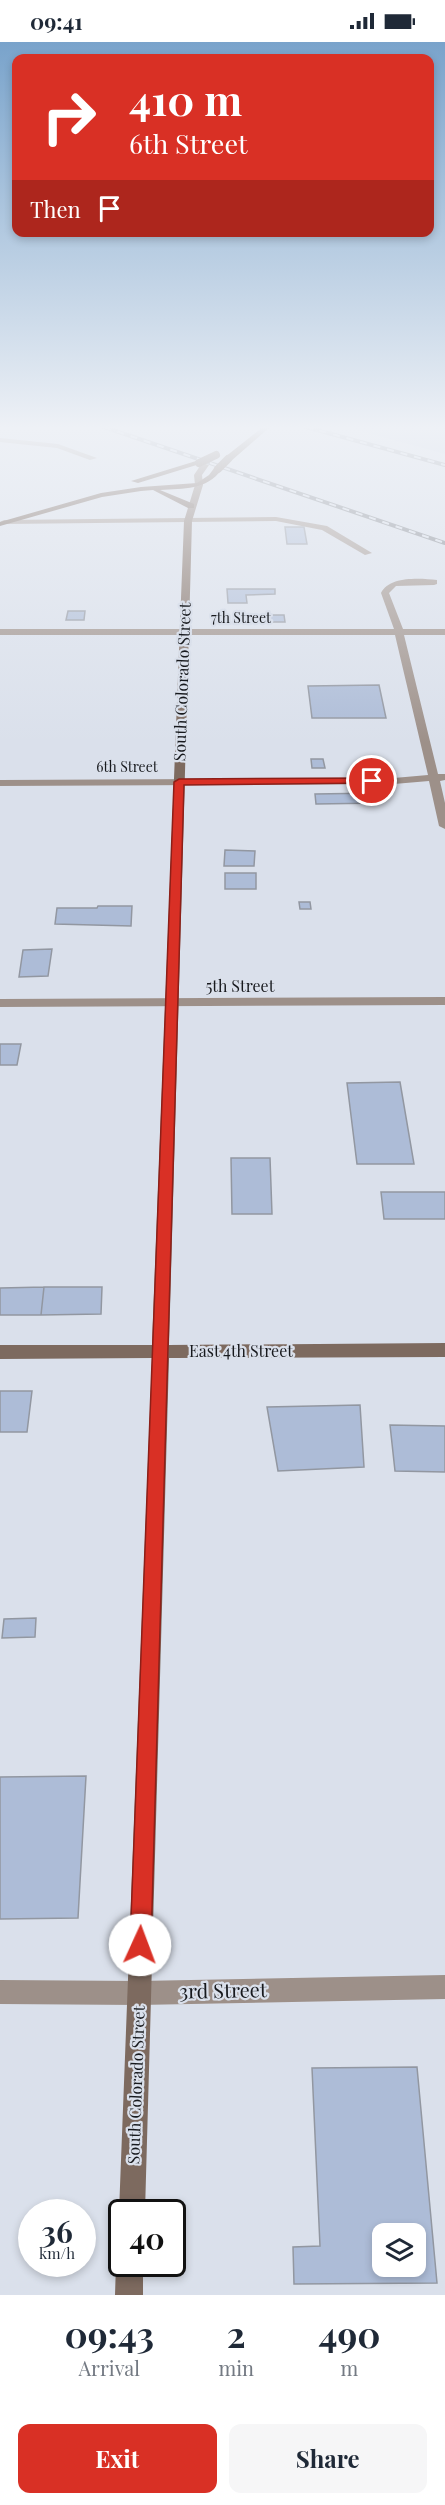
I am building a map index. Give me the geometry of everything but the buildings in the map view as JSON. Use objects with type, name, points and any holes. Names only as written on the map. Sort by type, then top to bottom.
[{"type":"street","name":"South Colorado Street","points":[[132,2199],[187,532]]},
{"type":"street","points":[[331,532],[368,553]]},
{"type":"street","points":[[434,582],[401,583],[385,590],[440,777],[445,826]]},
{"type":"street","name":"7th Street","points":[[0,632],[445,632]]},
{"type":"street","name":"6th Street","points":[[0,783],[394,781],[440,777]]},
{"type":"street","name":"5th Street","points":[[0,1003],[445,1002]]},
{"type":"street","name":"East 4th Street","points":[[0,1352],[445,1350]]},
{"type":"street","name":"3rd Street","points":[[0,1992],[139,1993],[445,1987]]},
{"type":"street","points":[[129,2295],[130,2277]]},
{"type":"railway","points":[[413,532],[445,543]]},
{"type":"route","points":[[140,1945],[179,782],[372,781]]}]
